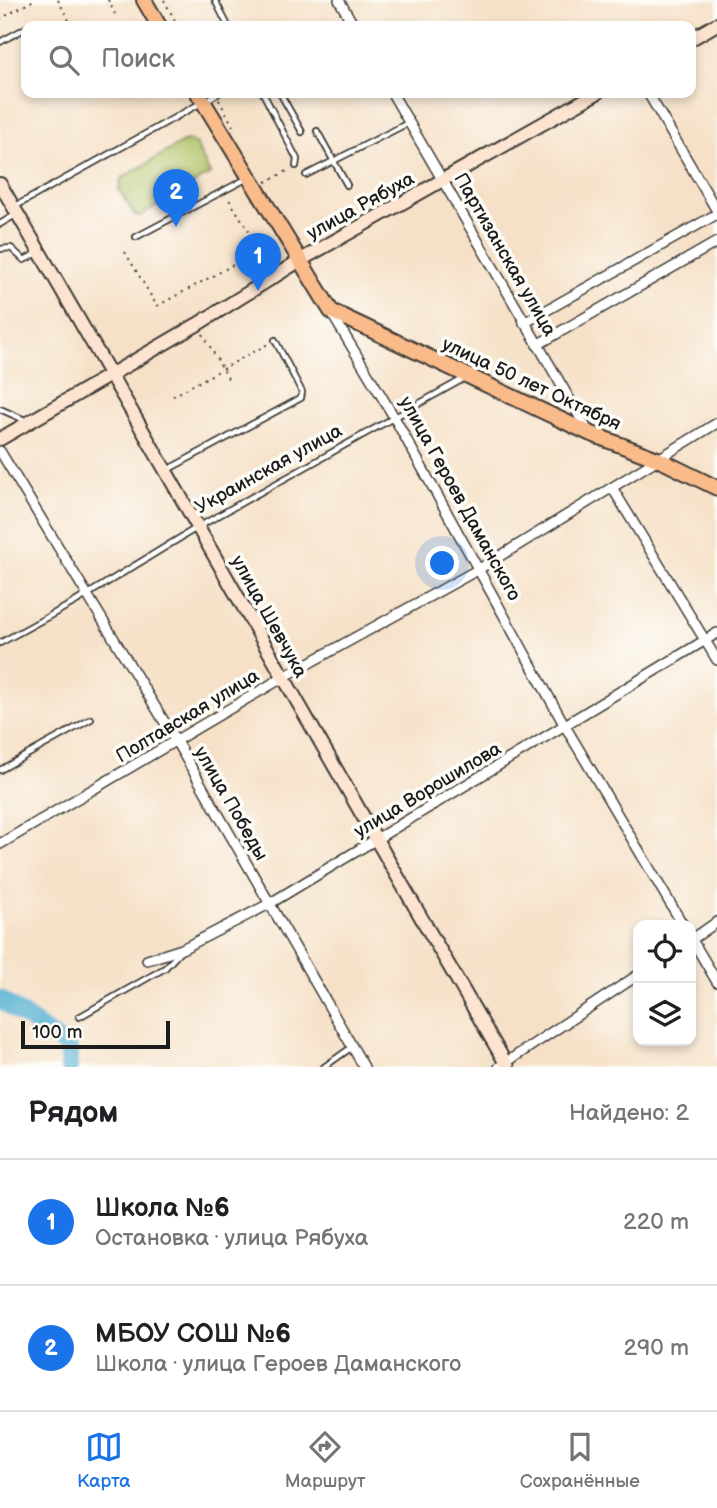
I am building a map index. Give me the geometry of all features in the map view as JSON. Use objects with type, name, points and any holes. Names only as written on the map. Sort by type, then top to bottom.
[{"type":"main road","points":[[144,0],[156,21]]},
{"type":"main road","name":"улица Героев Даманского","points":[[210,98],[249,177],[331,311]]},
{"type":"main road","name":"улица 50 лет Октября","points":[[331,311],[589,433],[660,460],[717,488]]},
{"type":"street","points":[[339,0],[351,21]]},
{"type":"street","points":[[696,36],[717,24]]},
{"type":"street","name":"Партизанская улица","points":[[395,98],[589,433]]},
{"type":"street","name":"улица Рябуха","points":[[0,439],[198,324],[299,261],[588,98]]},
{"type":"street","points":[[524,323],[717,212],[651,98]]},
{"type":"street","name":"улица Шевчука","points":[[0,184],[113,374],[282,678],[504,1065]]},
{"type":"street","points":[[537,345],[717,242]]},
{"type":"street","name":"улица Героев Даманского","points":[[331,311],[394,417],[565,726],[680,920]]},
{"type":"street","name":"Полтавская улица","points":[[0,844],[282,678],[479,569],[717,423]]},
{"type":"street","name":"улица Победы","points":[[0,451],[176,741],[364,1067]]},
{"type":"street","points":[[613,489],[717,660]]},
{"type":"street","name":"улица Ворошилова","points":[[147,960],[182,949],[269,904],[717,633]]},
{"type":"street","points":[[696,936],[717,922]]},
{"type":"street","points":[[696,947],[717,982]]},
{"type":"street","points":[[504,1065],[633,978]]},
{"type":"lane","points":[[215,0],[226,21]]},
{"type":"lane","points":[[0,42],[21,31]]},
{"type":"lane","points":[[0,224],[16,210],[204,98]]},
{"type":"lane","points":[[266,98],[297,159],[296,166]]},
{"type":"lane","points":[[283,98],[303,132]]},
{"type":"lane","points":[[306,175],[409,122]]},
{"type":"lane","points":[[317,131],[347,185]]},
{"type":"lane","points":[[136,237],[249,177]]},
{"type":"lane","points":[[0,249],[11,248],[24,260],[40,252]]},
{"type":"lane","points":[[166,471],[301,398],[302,392],[275,340]]},
{"type":"lane","name":"Украинская улица","points":[[0,643],[87,595],[198,527],[469,376]]},
{"type":"lane","points":[[0,409],[27,421]]},
{"type":"lane","points":[[0,770],[90,719]]},
{"type":"lane","points":[[79,1017],[165,968],[182,949]]},
{"type":"lane","points":[[324,1067],[352,1047]]},
{"type":"path","points":[[0,19],[34,0]]},
{"type":"path","points":[[58,0],[69,21]]},
{"type":"path","points":[[108,0],[115,14]]},
{"type":"path","points":[[164,0],[175,21]]},
{"type":"path","points":[[211,98],[234,128]]},
{"type":"path","points":[[265,183],[296,166]]},
{"type":"path","points":[[125,252],[157,306],[261,250],[223,191]]},
{"type":"path","points":[[198,324],[230,382]]},
{"type":"path","points":[[173,396],[275,340]]},
{"type":"green space","points":[[190,141],[196,145],[210,174],[140,216],[135,215],[119,190],[121,179],[183,142]]},
{"type":"waterway","points":[[0,999],[69,1048],[69,1067]]},
{"type":"place","name":"МБОУ СОШ №6","points":[[176,227]]},
{"type":"place","name":"Школа №6","points":[[258,291]]}]
